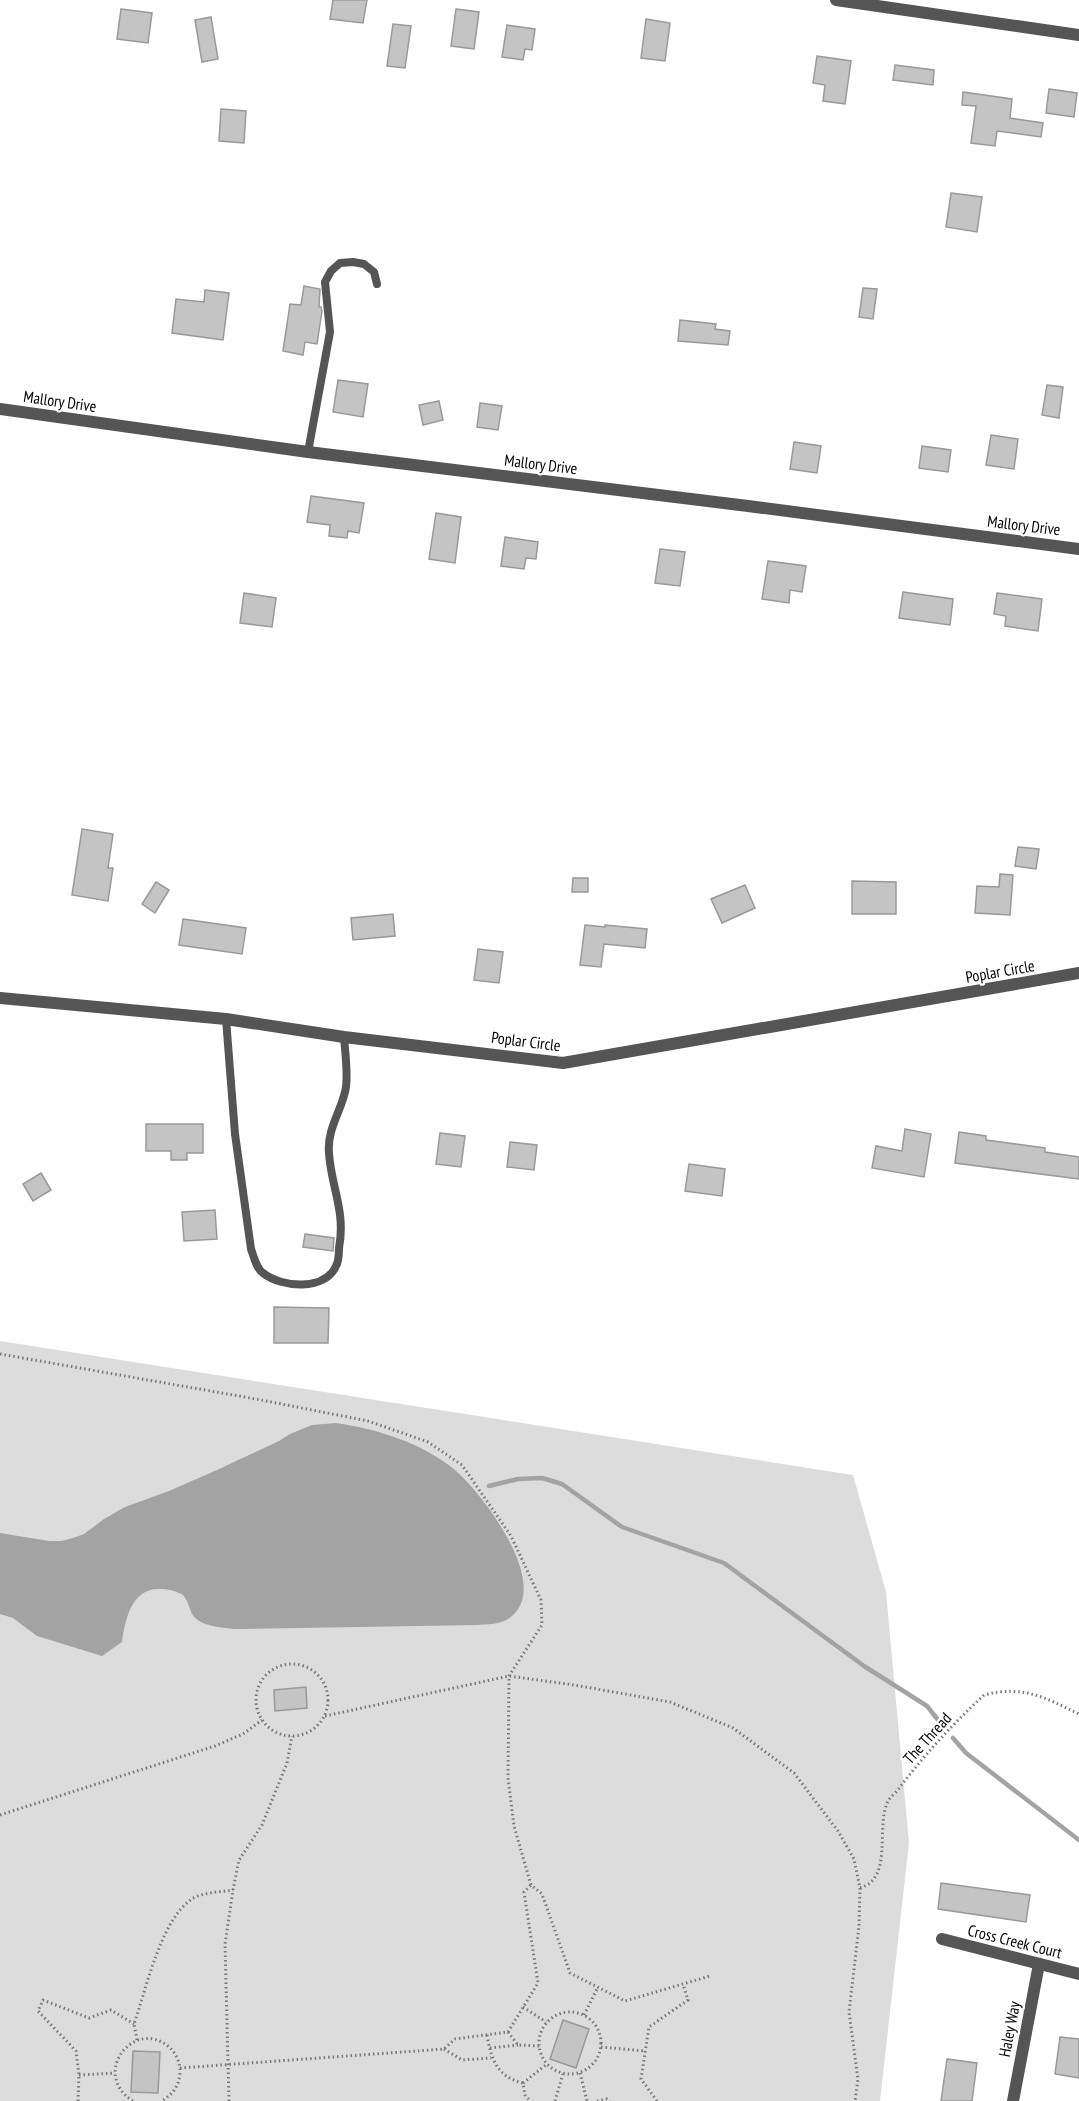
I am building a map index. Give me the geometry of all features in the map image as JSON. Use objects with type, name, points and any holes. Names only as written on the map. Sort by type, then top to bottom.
[{"type":"street","points":[[836,0],[1079,35]]},
{"type":"street","name":"Mallory Drive","points":[[0,409],[308,452],[1079,549]]},
{"type":"street","name":"Poplar Circle","points":[[0,998],[226,1019],[344,1037],[563,1063],[1079,973]]},
{"type":"street","name":"Cross Creek Court","points":[[942,1939],[1079,1974]]},
{"type":"street","name":"Haley Way","points":[[1013,2101],[1039,1964]]},
{"type":"lane","points":[[308,452],[330,332],[325,282],[331,271],[340,263],[353,261],[364,264],[374,272],[376,284]]},
{"type":"lane","points":[[226,1019],[235,1134],[251,1249],[262,1272],[274,1279],[291,1283],[312,1284],[322,1281],[336,1266],[341,1239],[342,1215],[329,1152],[331,1127],[346,1089],[344,1037]]},
{"type":"path","points":[[0,1354],[368,1421],[428,1442],[462,1465],[511,1536],[541,1600],[542,1625],[509,1676],[508,1778],[514,1826],[531,1886],[542,1894],[570,1973],[625,2001],[710,1976]]},
{"type":"path","points":[[285,1664],[308,1667],[317,1673],[328,1694],[325,1716],[311,1731],[292,1736],[280,1734],[262,1720],[256,1698],[259,1686],[265,1676],[285,1664]]},
{"type":"path","points":[[325,1716],[509,1676],[670,1702],[733,1728],[794,1773],[838,1831],[854,1859],[860,1888],[859,1926],[849,2012],[858,2079],[855,2101]]},
{"type":"path","name":"The Thread","points":[[860,1888],[867,1886],[880,1866],[882,1824],[888,1802],[917,1764],[984,1695],[999,1691],[1022,1691],[1079,1714]]},
{"type":"path","points":[[0,1815],[215,1746],[243,1734],[262,1720]]},
{"type":"path","points":[[230,2101],[225,1944],[238,1860],[262,1825],[287,1763],[292,1736]]},
{"type":"path","points":[[508,2032],[538,1983],[524,1892],[531,1886]]},
{"type":"path","points":[[137,2040],[134,2024],[166,1929],[193,1899],[207,1894],[233,1890]]},
{"type":"path","points":[[657,2101],[641,2079],[649,2027],[688,2000],[683,1984]]},
{"type":"path","points":[[584,2015],[598,1987]]},
{"type":"path","points":[[78,2101],[79,2075],[76,2051],[38,2011],[43,2000],[89,2018],[111,2010],[134,2024]]},
{"type":"path","points":[[523,2007],[546,2022]]},
{"type":"path","points":[[564,2012],[584,2015],[598,2028],[601,2037],[601,2047],[595,2063],[580,2073],[563,2074],[554,2070],[547,2064],[539,2046],[542,2029],[546,2022],[564,2012]]},
{"type":"path","points":[[180,2068],[444,2049],[456,2039],[508,2032]]},
{"type":"path","points":[[508,2032],[518,2045]]},
{"type":"path","points":[[487,2035],[491,2058],[510,2080],[523,2083]]},
{"type":"path","points":[[133,2101],[120,2090],[115,2073],[116,2062],[120,2053],[128,2045],[147,2038],[165,2044],[173,2050],[180,2068],[180,2079],[176,2089],[162,2101]]},
{"type":"path","points":[[489,2048],[518,2045],[539,2046]]},
{"type":"path","points":[[601,2047],[645,2051]]},
{"type":"path","points":[[444,2049],[462,2060],[491,2058]]},
{"type":"path","points":[[523,2083],[547,2064]]},
{"type":"path","points":[[79,2075],[115,2073]]},
{"type":"path","points":[[580,2073],[587,2101]]},
{"type":"path","points":[[555,2101],[563,2074]]},
{"type":"path","points":[[523,2083],[525,2095],[530,2101]]},
{"type":"path","points":[[597,2101],[607,2099],[610,2101]]},
{"type":"shaded area","points":[[0,1341],[853,1475],[886,1592],[909,1843],[880,2101],[0,2101]]},
{"type":"shaded area","points":[[336,1423],[383,1433],[414,1445],[442,1460],[467,1482],[495,1518],[518,1561],[523,1582],[522,1601],[512,1616],[499,1623],[477,1625],[234,1629],[200,1622],[192,1614],[183,1595],[172,1590],[160,1589],[150,1590],[136,1599],[125,1624],[122,1642],[102,1656],[37,1636],[13,1618],[0,1614],[0,1533],[49,1541],[73,1538],[84,1534],[125,1507],[217,1470],[290,1434],[312,1425]]},
{"type":"building","points":[[333,0],[367,0],[363,23],[330,19]]},
{"type":"building","points":[[121,9],[152,13],[148,43],[117,39]]},
{"type":"building","points":[[456,9],[479,12],[474,49],[451,46]]},
{"type":"building","points":[[211,17],[218,59],[202,62],[195,20]]},
{"type":"building","points":[[646,19],[670,23],[665,61],[641,58]]},
{"type":"building","points":[[393,24],[411,26],[405,68],[387,66]]},
{"type":"building","points":[[507,25],[535,29],[532,50],[525,49],[523,60],[502,57]]},
{"type":"building","points":[[817,56],[851,61],[845,104],[823,101],[825,85],[813,83]]},
{"type":"building","points":[[895,65],[934,70],[933,85],[893,80]]},
{"type":"building","points":[[1049,89],[1077,93],[1074,117],[1046,113]]},
{"type":"building","points":[[963,92],[1012,99],[1010,118],[1043,123],[1041,137],[997,131],[995,146],[971,143],[976,106],[962,105]]},
{"type":"building","points":[[221,109],[246,111],[244,143],[219,141]]},
{"type":"building","points":[[951,193],[982,197],[977,232],[946,227]]},
{"type":"building","points":[[304,286],[320,289],[319,307],[322,311],[317,344],[305,342],[303,355],[283,351],[290,304],[301,305]]},
{"type":"building","points":[[863,288],[877,289],[873,319],[859,317]]},
{"type":"building","points":[[205,290],[229,293],[223,340],[172,333],[176,299],[204,302]]},
{"type":"building","points":[[680,320],[716,324],[715,329],[730,331],[728,345],[678,341]]},
{"type":"building","points":[[338,380],[368,384],[363,417],[333,412]]},
{"type":"building","points":[[1047,385],[1063,387],[1059,418],[1042,415]]},
{"type":"building","points":[[439,401],[443,420],[423,425],[419,405]]},
{"type":"building","points":[[480,403],[502,406],[498,430],[477,427]]},
{"type":"building","points":[[991,435],[1018,439],[1014,469],[986,465]]},
{"type":"building","points":[[794,442],[821,446],[817,473],[790,469]]},
{"type":"building","points":[[922,446],[951,450],[948,472],[919,468]]},
{"type":"building","points":[[311,496],[364,503],[359,533],[348,531],[347,538],[329,536],[330,525],[307,522]]},
{"type":"building","points":[[436,513],[461,517],[455,563],[429,559]]},
{"type":"building","points":[[505,537],[538,542],[536,559],[526,558],[524,569],[501,566]]},
{"type":"building","points":[[660,549],[685,552],[680,586],[655,583]]},
{"type":"building","points":[[768,561],[806,566],[802,592],[790,590],[789,603],[762,599]]},
{"type":"building","points":[[903,592],[953,599],[950,625],[899,618]]},
{"type":"building","points":[[244,593],[276,598],[272,627],[240,623]]},
{"type":"building","points":[[997,593],[1042,599],[1038,631],[1005,626],[1006,616],[994,614]]},
{"type":"building","points":[[82,829],[113,834],[108,868],[113,868],[108,901],[72,895]]},
{"type":"building","points":[[1018,847],[1039,849],[1036,869],[1015,866]]},
{"type":"building","points":[[1000,874],[1013,875],[1010,915],[975,913],[977,886],[999,887]]},
{"type":"building","points":[[573,878],[588,878],[588,892],[572,892]]},
{"type":"building","points":[[852,881],[896,882],[896,914],[852,914]]},
{"type":"building","points":[[156,882],[169,890],[155,913],[142,904]]},
{"type":"building","points":[[745,885],[755,908],[722,923],[711,899]]},
{"type":"building","points":[[393,914],[395,936],[353,940],[351,918]]},
{"type":"building","points":[[183,919],[246,928],[242,954],[179,945]]},
{"type":"building","points":[[585,925],[647,929],[645,948],[604,944],[601,967],[580,965]]},
{"type":"building","points":[[478,949],[503,952],[499,983],[474,980]]},
{"type":"building","points":[[146,1124],[203,1124],[203,1153],[187,1153],[187,1160],[171,1160],[171,1151],[146,1151]]},
{"type":"building","points":[[905,1129],[931,1134],[924,1177],[872,1168],[876,1146],[902,1151]]},
{"type":"building","points":[[959,1132],[986,1136],[986,1140],[1045,1148],[1045,1152],[1079,1157],[1079,1179],[955,1163]]},
{"type":"building","points":[[440,1133],[465,1136],[461,1167],[436,1164]]},
{"type":"building","points":[[510,1142],[537,1145],[534,1170],[507,1167]]},
{"type":"building","points":[[689,1164],[725,1169],[722,1196],[685,1191]]},
{"type":"building","points":[[41,1173],[51,1190],[33,1201],[23,1184]]},
{"type":"building","points":[[215,1210],[217,1239],[184,1241],[182,1212]]},
{"type":"building","points":[[305,1234],[334,1238],[333,1251],[303,1247]]},
{"type":"building","points":[[274,1307],[329,1308],[328,1343],[274,1343]]},
{"type":"building","points":[[306,1687],[307,1708],[275,1711],[274,1690]]},
{"type":"building","points":[[941,1883],[1030,1895],[1026,1922],[938,1909]]},
{"type":"building","points":[[563,2020],[589,2029],[576,2068],[550,2059]]},
{"type":"building","points":[[1060,2037],[1079,2039],[1079,2078],[1055,2074]]},
{"type":"building","points":[[133,2051],[160,2052],[158,2093],[131,2092]]},
{"type":"building","points":[[947,2059],[977,2063],[972,2101],[941,2101]]},
{"type":"waterway","points":[[489,1486],[518,1479],[542,1478],[562,1484],[622,1527],[724,1563],[864,1666],[927,1706],[942,1725]]},
{"type":"waterway","points":[[953,1738],[966,1753],[1079,1840]]}]
